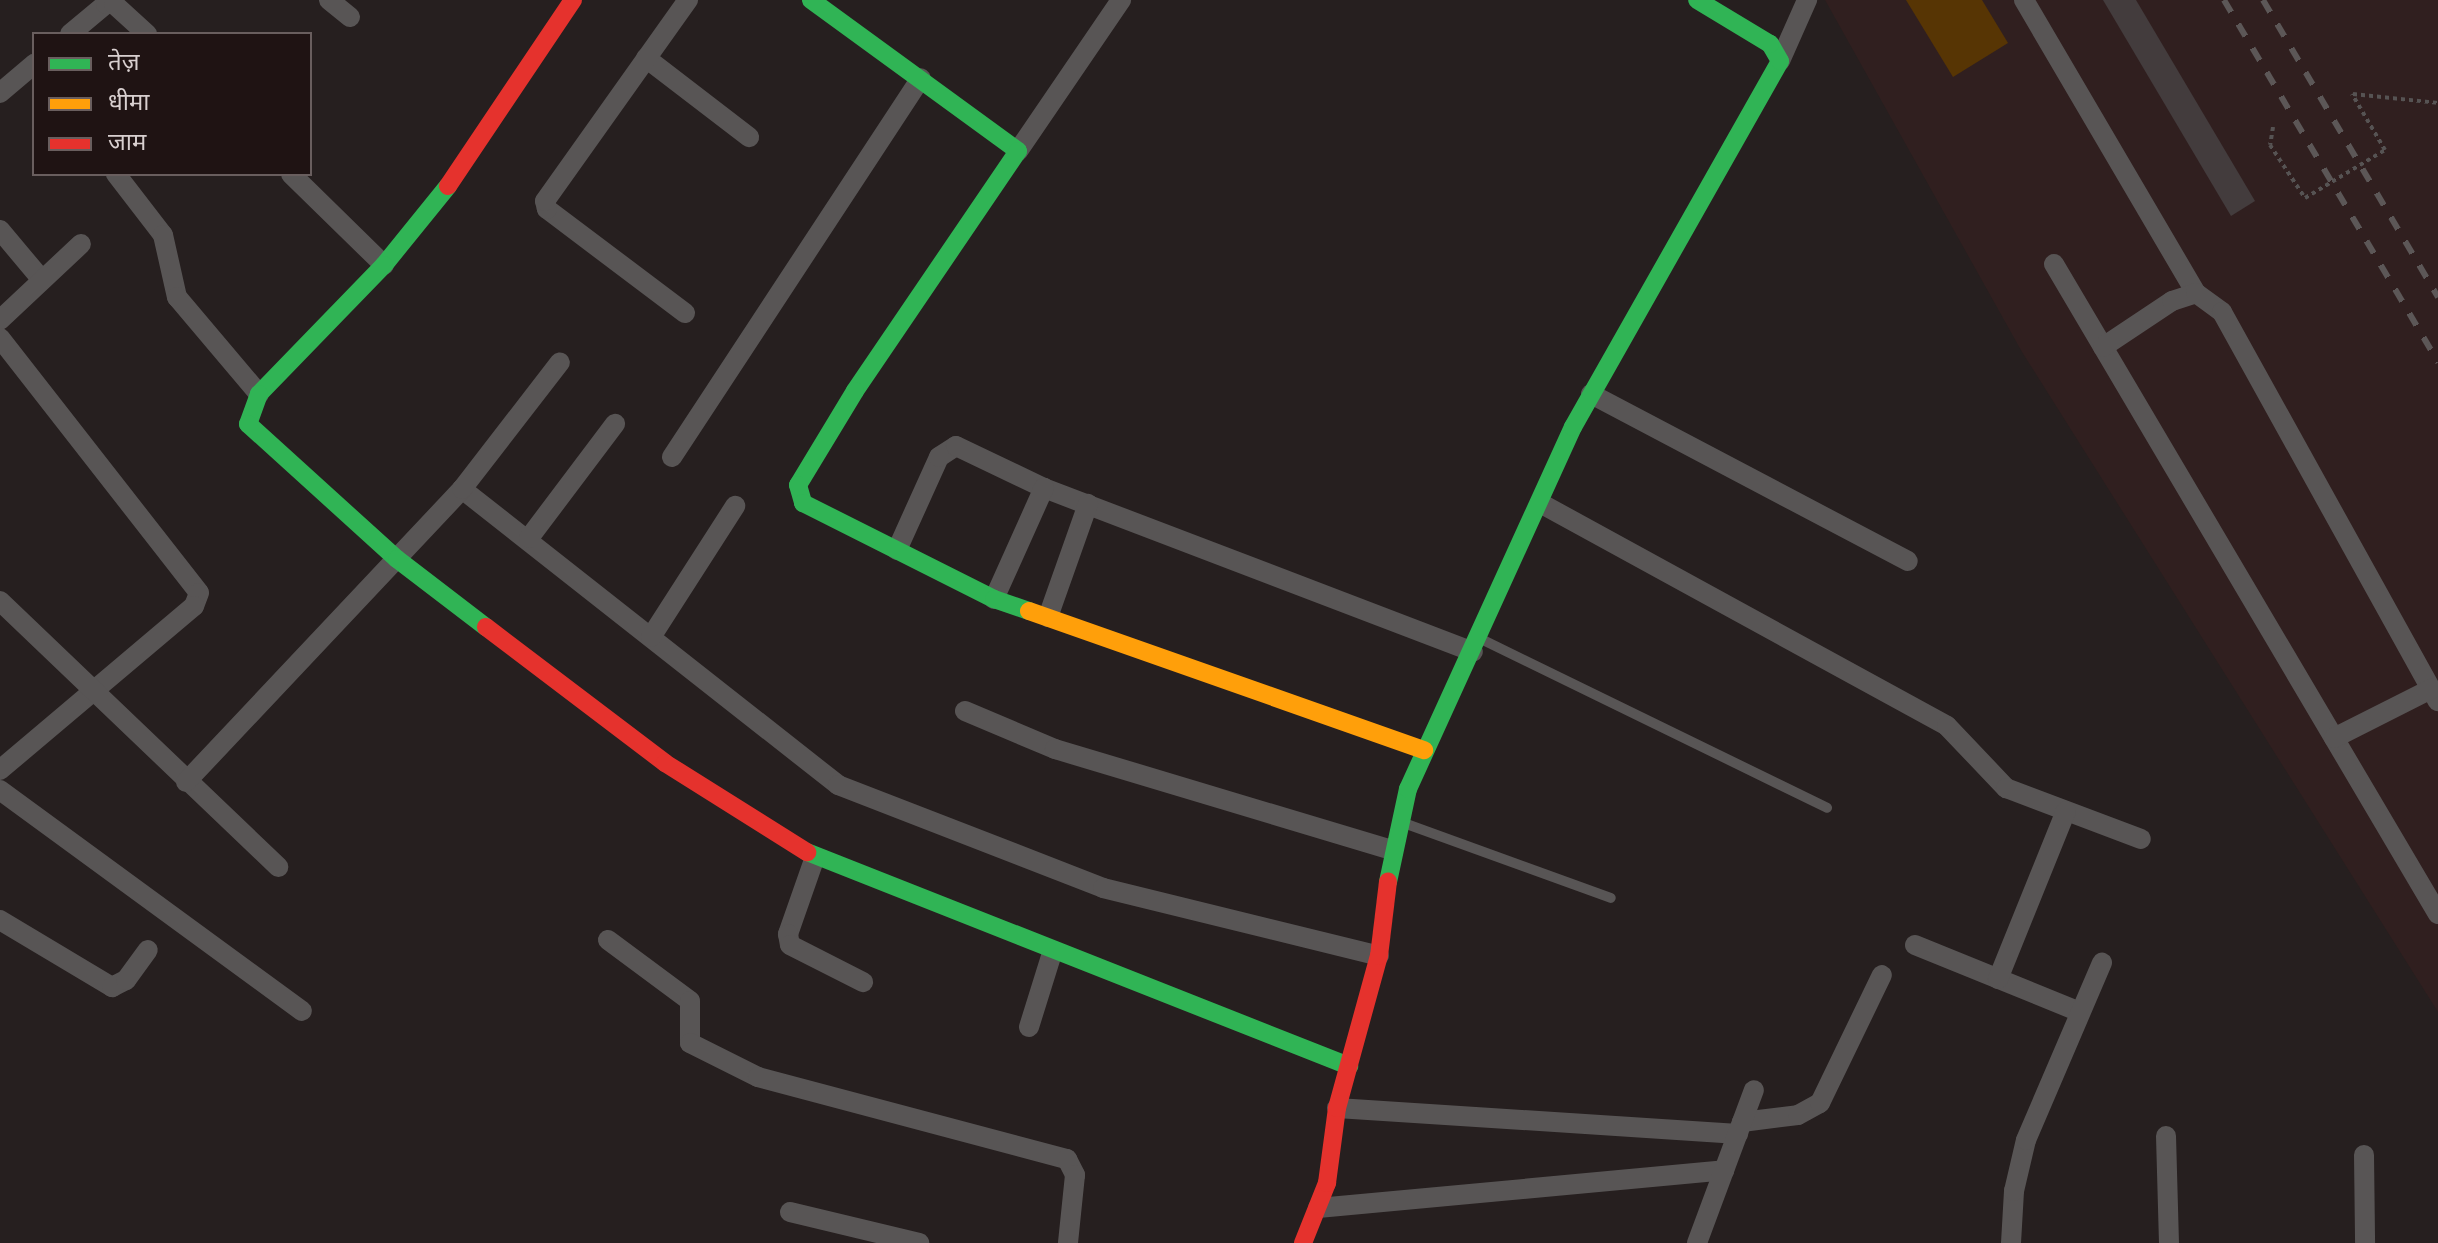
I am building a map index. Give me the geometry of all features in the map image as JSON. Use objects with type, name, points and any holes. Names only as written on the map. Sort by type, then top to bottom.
[{"type":"street","points":[[329,0],[350,17]]},
{"type":"street","points":[[573,0],[464,166],[384,265],[259,394],[247,419],[253,430],[397,559],[665,763],[815,857],[1052,953],[1349,1066]]},
{"type":"street","points":[[685,313],[545,205],[688,0]]},
{"type":"street","points":[[811,0],[1018,151]]},
{"type":"street","points":[[1121,0],[855,391],[798,485],[803,503],[994,599],[1424,750]]},
{"type":"street","points":[[1303,1243],[1318,1208],[1337,1108],[1379,956],[1392,850],[1399,821],[1424,750],[1476,645],[1591,394],[1780,61],[1807,0]]},
{"type":"street","points":[[2024,0],[2196,293],[2222,312],[2435,695],[2334,738]]},
{"type":"street","points":[[1708,3],[1770,44],[1780,61]]},
{"type":"street","points":[[72,32],[106,4],[114,4],[145,32]]},
{"type":"street","points":[[646,58],[749,137]]},
{"type":"street","points":[[0,93],[32,66]]},
{"type":"street","points":[[672,457],[921,78]]},
{"type":"street","points":[[118,176],[163,235],[177,297],[259,394]]},
{"type":"street","points":[[293,176],[384,265]]},
{"type":"street","points":[[0,230],[42,280]]},
{"type":"street","points":[[0,320],[81,244]]},
{"type":"street","points":[[2054,264],[2438,914]]},
{"type":"street","points":[[2103,347],[2172,301],[2196,293]]},
{"type":"street","points":[[0,338],[199,593],[194,606],[92,689],[0,770]]},
{"type":"street","points":[[186,782],[462,489],[560,362]]},
{"type":"street","points":[[1591,394],[1908,561]]},
{"type":"street","points":[[529,538],[615,424]]},
{"type":"street","points":[[897,550],[939,457],[949,447],[1044,488],[1476,645]]},
{"type":"street","points":[[994,599],[1044,488]]},
{"type":"street","points":[[462,489],[529,538],[838,785],[1103,888],[1379,956]]},
{"type":"street","points":[[1540,503],[1947,726],[1995,781],[2141,839]]},
{"type":"street","points":[[1048,617],[1088,504]]},
{"type":"street","points":[[651,637],[735,506]]},
{"type":"street","points":[[0,601],[278,867]]},
{"type":"street","points":[[965,711],[1055,749],[1392,850]]},
{"type":"street","points":[[0,790],[302,1011]]},
{"type":"street","points":[[1998,979],[2066,811]]},
{"type":"street","points":[[815,857],[788,941],[797,952],[863,982]]},
{"type":"street","points":[[0,920],[112,987],[126,980],[148,950]]},
{"type":"street","points":[[608,940],[690,1001],[690,1043],[758,1077],[1067,1159],[1075,1175],[1068,1243]]},
{"type":"street","points":[[1915,945],[2080,1012]]},
{"type":"street","points":[[1029,1027],[1052,953]]},
{"type":"street","points":[[2011,1243],[2019,1163],[2102,963]]},
{"type":"street","points":[[1337,1108],[1740,1128],[1798,1115],[1820,1103],[1882,975]]},
{"type":"street","points":[[1697,1243],[1754,1090]]},
{"type":"street","points":[[2166,1136],[2169,1243]]},
{"type":"street","points":[[2364,1155],[2365,1243]]},
{"type":"street","points":[[1318,1208],[1724,1170]]},
{"type":"street","points":[[790,1212],[919,1243]]},
{"type":"lane","points":[[1476,645],[1827,808]]},
{"type":"lane","points":[[1399,821],[1611,898]]},
{"type":"path","points":[[2273,127],[2270,145],[2305,198],[2385,150],[2352,94],[2438,103]]},
{"type":"shaded area","points":[[1825,0],[2438,0],[2438,1012],[2022,352]]},
{"type":"shaded area","points":[[1906,0],[1982,0],[2008,43],[1953,77]]},
{"type":"building","points":[[2103,0],[2136,0],[2255,201],[2231,216]]},
{"type":"railway","points":[[2224,0],[2438,362]]},
{"type":"railway","points":[[2263,0],[2438,297]]},
{"type":"traffic: fast","points":[[811,0],[1018,151],[855,391],[798,485],[803,503],[994,599],[1029,611]]},
{"type":"traffic: fast","points":[[1388,882],[1408,789],[1573,427],[1780,61],[1770,44],[1697,0]]},
{"type":"traffic: fast","points":[[448,186],[384,265],[259,394],[248,424],[397,559],[486,627]]},
{"type":"traffic: fast","points":[[807,852],[1349,1066]]},
{"type":"traffic: slow","points":[[1029,611],[1424,750]]},
{"type":"traffic: jam","points":[[448,186],[573,0]]},
{"type":"traffic: jam","points":[[486,627],[665,763],[807,852]]},
{"type":"traffic: jam","points":[[1303,1243],[1327,1183],[1337,1108],[1379,956],[1388,882]]}]
